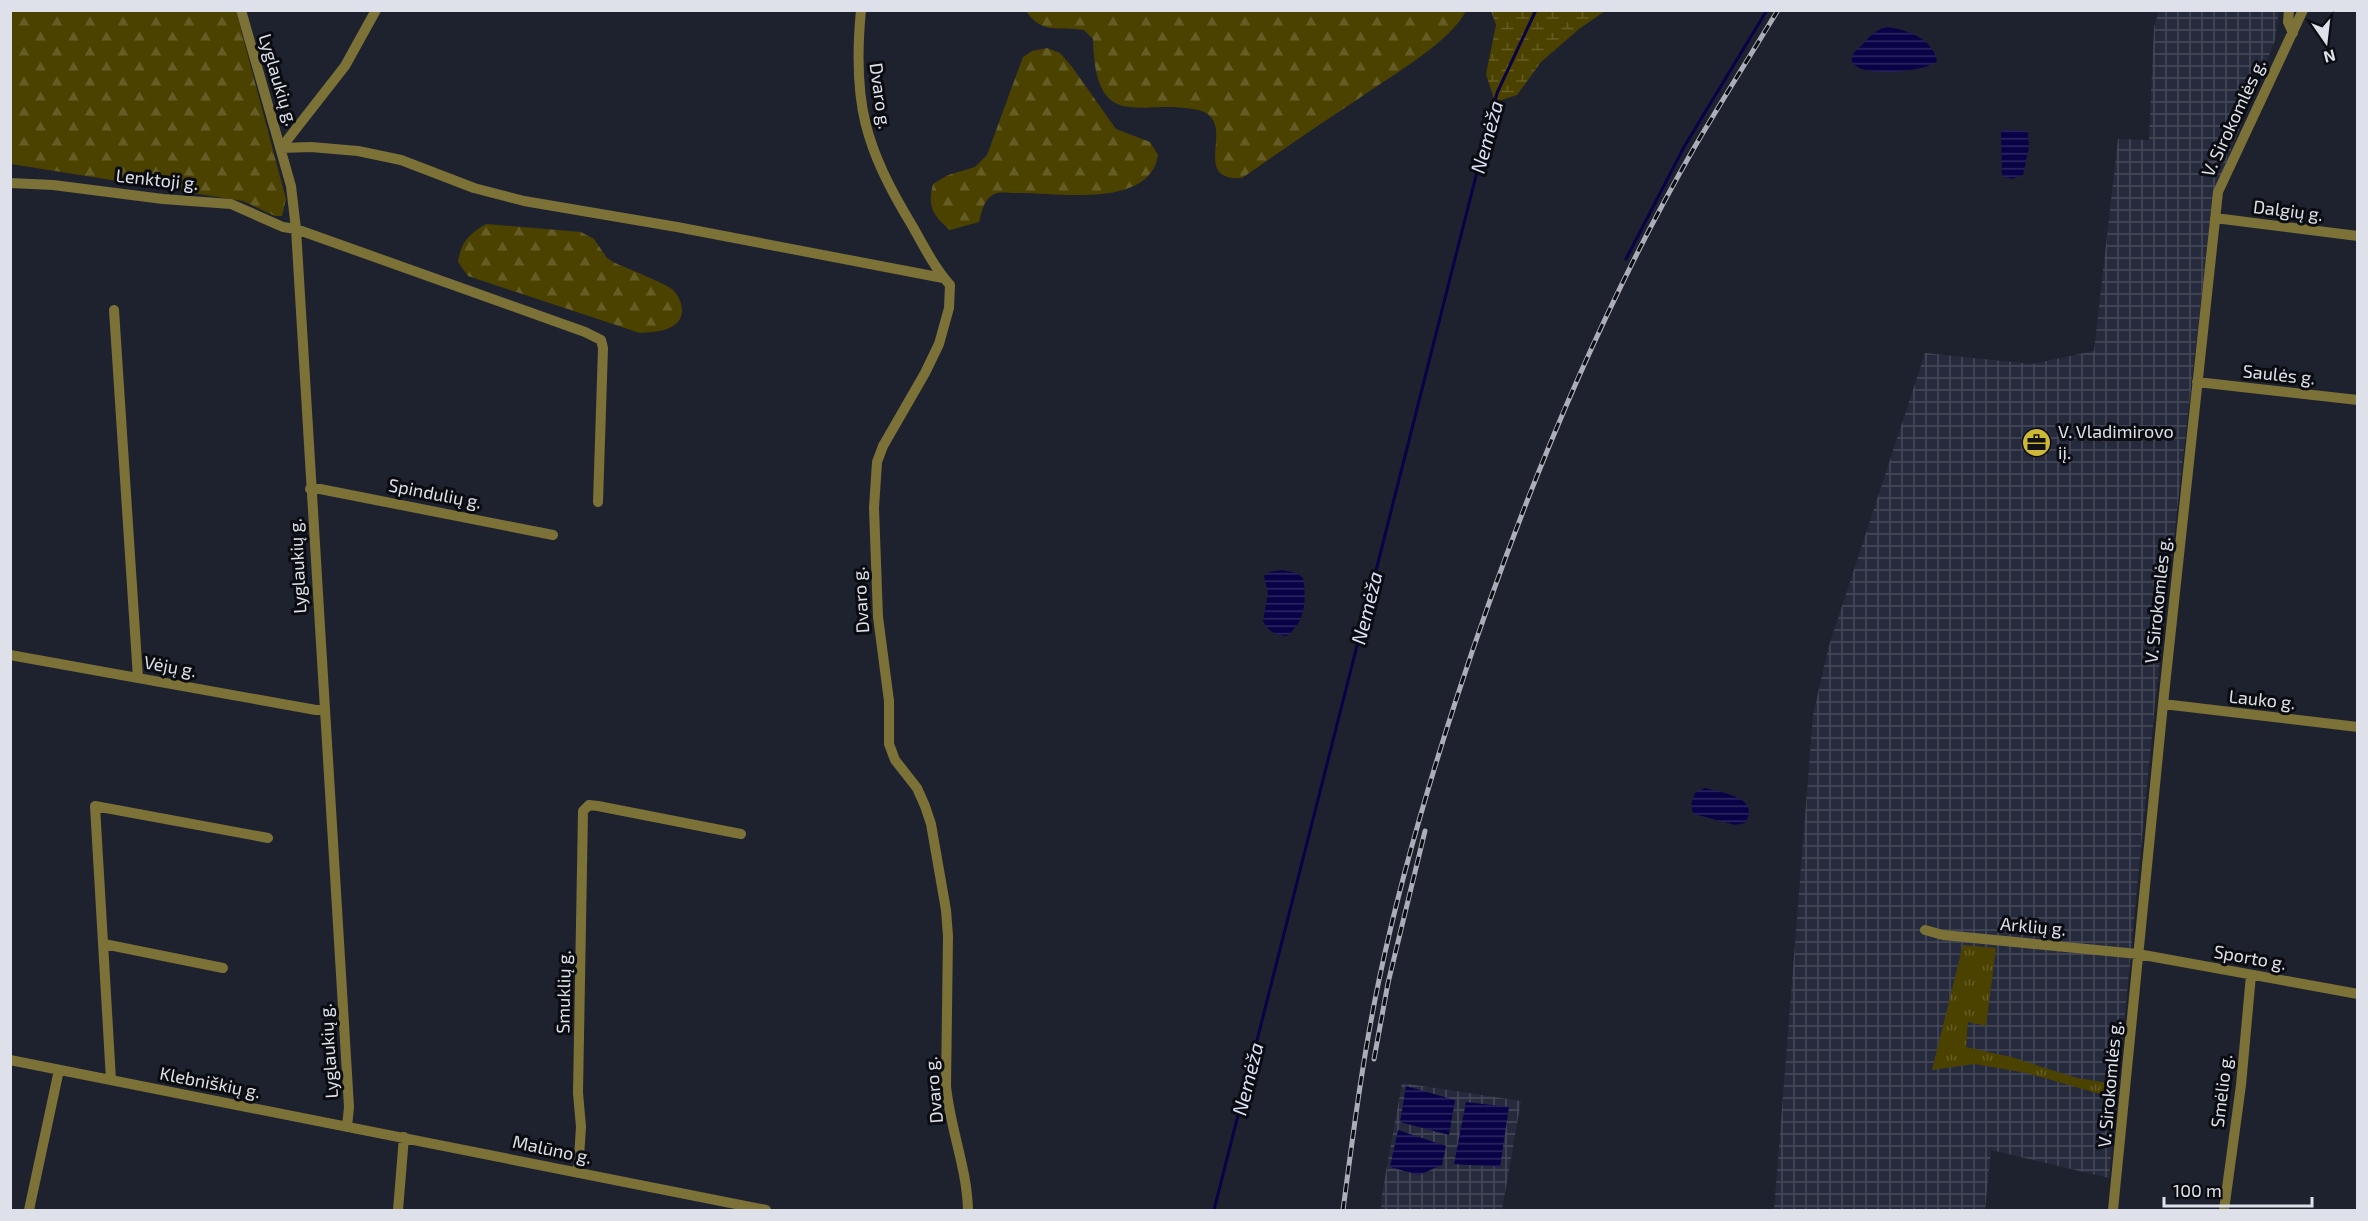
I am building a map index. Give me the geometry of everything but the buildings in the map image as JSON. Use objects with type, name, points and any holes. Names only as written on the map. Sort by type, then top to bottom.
[{"type":"street","name":"Lyglaukių g.","points":[[241,10],[291,186],[296,229],[348,1095],[347,1127]]},
{"type":"street","points":[[281,148],[345,66],[376,10]]},
{"type":"street","name":"Dvaro g.","points":[[861,10],[857,51],[858,84],[866,128],[884,177],[943,278],[950,285],[951,297],[939,344],[925,374],[883,446],[877,462],[874,564],[881,652],[889,701],[889,744],[895,760],[917,788],[925,806],[931,824],[946,910],[948,936],[946,1086],[948,1107],[964,1171],[968,1210]]},
{"type":"street","points":[[2289,10],[2288,22],[2293,33]]},
{"type":"street","name":"V. Sirokomlės g.","points":[[2113,1210],[2163,704],[2218,192],[2303,10]]},
{"type":"street","points":[[281,148],[311,147],[358,151],[402,159],[474,188],[524,201],[677,227],[943,278]]},
{"type":"street","name":"Lenktoji g.","points":[[10,183],[53,185],[163,199],[231,204],[283,227],[296,229],[585,332],[601,340],[603,348],[598,502]]},
{"type":"street","name":"Dalgių g.","points":[[2215,218],[2358,236]]},
{"type":"street","points":[[114,310],[138,678]]},
{"type":"street","name":"Saulės g.","points":[[2197,382],[2358,400]]},
{"type":"street","name":"Spindulių g.","points":[[310,489],[320,489],[553,534]]},
{"type":"street","name":"Vėjų g.","points":[[10,655],[324,710]]},
{"type":"street","name":"Lauko g.","points":[[2163,704],[2358,727]]},
{"type":"street","name":"Smuklių g.","points":[[578,1173],[581,1127],[578,1094],[584,811],[589,805],[598,806],[741,834]]},
{"type":"street","points":[[111,1080],[95,806],[268,838]]},
{"type":"street","name":"Arklių g.","points":[[1925,930],[1943,935],[2138,954]]},
{"type":"street","points":[[104,944],[223,968]]},
{"type":"street","name":"Sporto g.","points":[[2138,954],[2358,994]]},
{"type":"street","name":"Smėlio g.","points":[[2224,1210],[2241,1085],[2251,975]]},
{"type":"street","name":"Klebniškių g.","points":[[10,1060],[404,1137]]},
{"type":"street","points":[[29,1210],[59,1070]]},
{"type":"street","points":[[398,1210],[404,1137]]},
{"type":"street","name":"Malūno g.","points":[[404,1137],[766,1210]]},
{"type":"shaded area","points":[[2159,11],[2279,11],[2275,40],[2213,195],[2155,704],[2109,1178],[1991,1150],[1985,1210],[1774,1210],[1813,715],[1828,649],[1925,353],[2032,364],[2094,351],[2118,139],[2149,140],[2154,27]]},
{"type":"shaded area","points":[[1888,27],[1904,30],[1925,41],[1935,53],[1937,61],[1931,65],[1907,71],[1878,72],[1857,67],[1852,61],[1855,52],[1873,33]]},
{"type":"shaded area","points":[[2004,130],[2028,133],[2029,147],[2023,175],[2012,179],[2002,176],[2001,132]]},
{"type":"shaded area","points":[[1282,570],[1297,573],[1303,578],[1304,586],[1301,617],[1287,636],[1273,632],[1263,621],[1268,593],[1264,576],[1269,572]]},
{"type":"shaded area","points":[[1705,788],[1730,794],[1744,802],[1749,814],[1745,823],[1735,825],[1694,814],[1691,805],[1693,797],[1696,792]]},
{"type":"shaded area","points":[[1402,1083],[1521,1101],[1502,1210],[1381,1210]]},
{"type":"shaded area","points":[[1406,1086],[1455,1100],[1449,1135],[1400,1122]]},
{"type":"shaded area","points":[[1466,1102],[1509,1107],[1500,1167],[1454,1164]]},
{"type":"shaded area","points":[[1398,1130],[1446,1146],[1442,1165],[1419,1175],[1390,1167]]},
{"type":"green space","points":[[1491,10],[1605,11],[1579,29],[1541,62],[1517,95],[1495,102],[1486,74],[1496,25]]},
{"type":"green space","points":[[10,11],[236,11],[286,199],[282,216],[275,216],[243,201],[11,164]]},
{"type":"green space","points":[[1026,11],[1466,11],[1458,23],[1435,46],[1242,178],[1228,177],[1219,172],[1215,155],[1215,124],[1210,116],[1197,110],[1177,107],[1130,107],[1114,102],[1101,88],[1094,58],[1093,39],[1084,30],[1045,27],[1032,19]]},
{"type":"green space","points":[[1047,48],[1060,53],[1072,67],[1116,129],[1150,142],[1158,155],[1155,167],[1143,180],[1128,188],[1110,193],[1070,195],[997,193],[986,201],[979,222],[950,230],[939,220],[931,205],[933,184],[948,175],[975,167],[987,155],[1023,57],[1032,51]]},
{"type":"green space","points":[[486,224],[581,232],[594,239],[607,258],[613,262],[673,290],[681,303],[680,318],[672,327],[640,333],[468,276],[458,262],[461,249],[470,235]]},
{"type":"green space","points":[[1963,945],[1996,948],[1986,1026],[1968,1022],[1966,1047],[2011,1057],[2077,1078],[2115,1084],[2114,1098],[2027,1073],[1974,1064],[1932,1070]]},
{"type":"waterway","name":"Nemėža","points":[[1214,1210],[1497,93],[1536,10]]},
{"type":"waterway","points":[[1626,259],[1684,147],[1767,10]]},
{"type":"railway","points":[[1343,1210],[1368,1037],[1395,909],[1445,735],[1505,558],[1561,418],[1623,281],[1694,148],[1778,10]]},
{"type":"railway","points":[[1374,1059],[1388,983],[1425,831]]},
{"type":"place","name":"V. Vladimirovo iį.","points":[[2037,442]]}]
